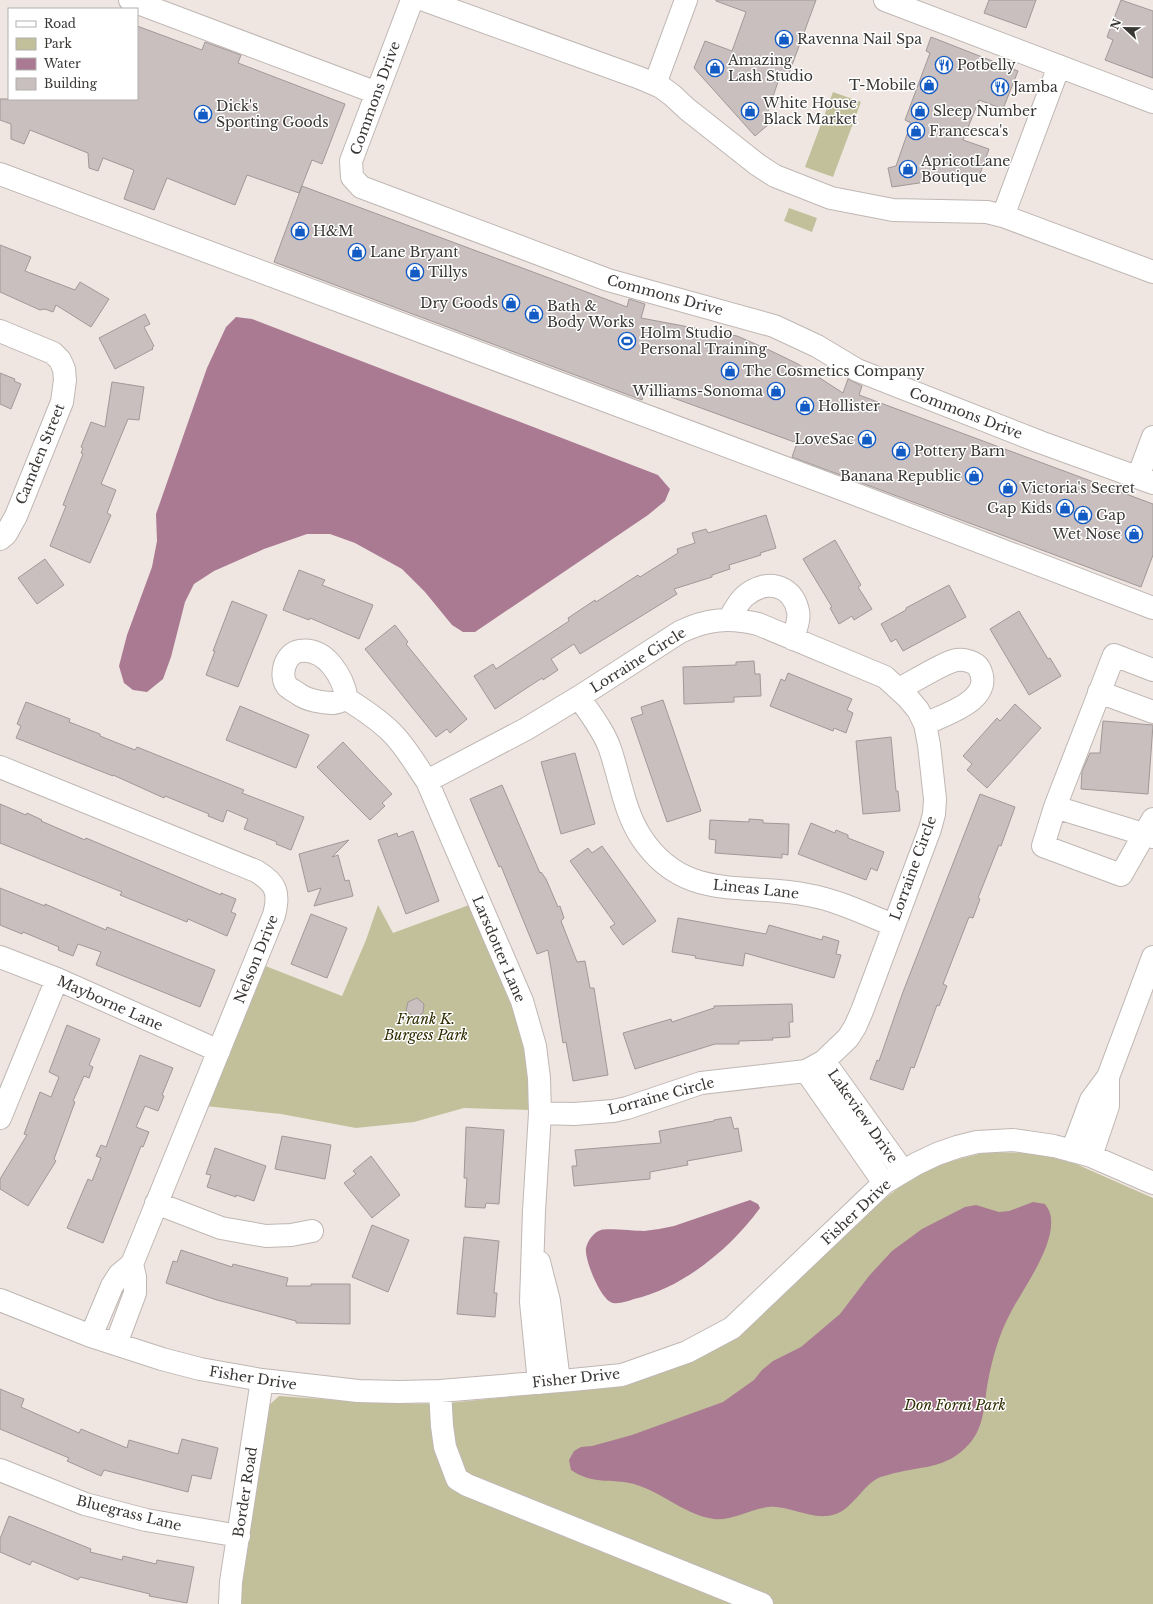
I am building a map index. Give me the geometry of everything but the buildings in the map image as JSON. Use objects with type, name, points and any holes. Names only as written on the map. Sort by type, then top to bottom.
[{"type":"street","points":[[130,0],[377,93]]},
{"type":"street","name":"Commons Drive","points":[[412,0],[351,161],[352,177],[361,187],[608,280],[774,326],[817,346],[857,370],[1033,439],[1146,480]]},
{"type":"street","points":[[424,0],[655,84],[672,95],[693,114],[758,165],[775,176],[825,196],[893,210],[987,212],[1003,216],[1153,272]]},
{"type":"street","points":[[655,84],[686,0]]},
{"type":"street","points":[[885,0],[1153,102]]},
{"type":"street","points":[[1003,216],[1059,66]]},
{"type":"street","points":[[0,174],[817,479],[1153,608]]},
{"type":"street","name":"Camden Street","points":[[0,331],[53,353],[60,360],[64,369],[65,380],[62,402],[16,516],[6,534],[0,539]]},
{"type":"street","points":[[1146,480],[1153,437]]},
{"type":"street","points":[[729,619],[738,604],[746,596],[763,586],[783,588],[790,594],[798,612],[797,624],[792,639]]},
{"type":"street","name":"Lorraine Circle","points":[[427,781],[526,729],[680,632],[696,624],[729,619],[758,624],[885,676],[918,710],[925,724],[935,799],[934,814],[930,829],[855,1027],[848,1038],[815,1066],[702,1083],[627,1108],[613,1111],[574,1114],[540,1113]]},
{"type":"street","points":[[1055,807],[1150,831],[1121,875],[1043,846],[1055,807],[1114,654],[1153,670]]},
{"type":"street","points":[[899,689],[944,664],[956,660],[967,661],[978,666],[982,675],[982,686],[971,703],[925,724]]},
{"type":"street","points":[[1099,692],[1153,712]]},
{"type":"street","name":"Lineas Lane","points":[[579,697],[610,748],[631,818],[648,847],[667,866],[683,876],[695,881],[724,888],[788,892],[824,898],[893,924]]},
{"type":"street","name":"Larsdotter Lane","points":[[347,699],[391,731],[427,781],[522,1001],[535,1046],[539,1078],[540,1113],[534,1211],[531,1302],[549,1382]]},
{"type":"street","name":"Nelson Drive","points":[[0,767],[256,871],[267,877],[275,886],[277,894],[277,903],[274,915],[132,1264],[120,1275],[112,1286],[91,1336]]},
{"type":"street","name":"Mayborne Lane","points":[[0,957],[57,979],[219,1051]]},
{"type":"street","points":[[1081,1153],[1090,1100],[1108,1077],[1153,957]]},
{"type":"street","points":[[0,1118],[57,979]]},
{"type":"street","name":"Lakeview Drive","points":[[815,1066],[903,1171]]},
{"type":"street","name":"Lakeview Drive","points":[[815,1066],[884,1183]]},
{"type":"street","name":"Fisher Drive","points":[[0,1300],[91,1336],[200,1369],[262,1380],[358,1392],[440,1391],[622,1375],[687,1352],[732,1328],[884,1183],[903,1171],[937,1154],[977,1142],[1013,1140],[1029,1142],[1081,1153],[1153,1183]]},
{"type":"street","points":[[156,1203],[221,1228],[258,1235],[291,1235],[312,1231]]},
{"type":"street","points":[[116,1344],[135,1293],[135,1277],[132,1264]]},
{"type":"street","name":"Border Road","points":[[230,1604],[231,1582],[262,1380]]},
{"type":"street","points":[[440,1391],[445,1447],[457,1478],[467,1485],[762,1604]]},
{"type":"street","name":"Bluegrass Lane","points":[[0,1470],[85,1504],[146,1520],[239,1536]]},
{"type":"green space","points":[[833,92],[861,102],[833,177],[805,167]]},
{"type":"green space","points":[[789,208],[817,218],[812,232],[784,221]]},
{"type":"green space","name":"Frank K. Burgess Park","points":[[378,905],[393,933],[469,905],[510,997],[520,1029],[528,1080],[530,1110],[464,1108],[414,1122],[356,1128],[281,1114],[205,1106],[263,965],[342,996],[366,940]]},
{"type":"green space","name":"Don Forni Park","points":[[987,1152],[1036,1153],[1076,1164],[1153,1198],[1153,1604],[237,1604],[267,1407],[279,1396],[385,1403],[448,1403],[587,1389],[656,1375],[722,1344],[795,1284],[870,1210],[914,1176],[936,1165]]},
{"type":"water","points":[[236,317],[252,319],[658,475],[670,489],[665,501],[648,515],[475,632],[463,632],[452,625],[425,592],[402,569],[355,543],[330,534],[307,534],[264,549],[214,571],[194,584],[185,602],[171,657],[163,679],[147,692],[133,690],[124,683],[119,666],[127,635],[152,567],[157,541],[156,514],[207,368],[226,327]]},
{"type":"water","points":[[750,1200],[758,1204],[760,1208],[748,1223],[735,1238],[688,1276],[652,1294],[627,1301],[613,1303],[608,1301],[603,1295],[590,1270],[586,1253],[588,1242],[598,1231],[604,1229],[644,1231],[655,1230],[674,1226]]},
{"type":"water","points":[[1033,1202],[1045,1204],[1050,1213],[1051,1225],[1045,1250],[1011,1312],[1000,1337],[994,1354],[979,1429],[970,1443],[952,1458],[932,1466],[878,1478],[865,1488],[852,1503],[842,1511],[827,1516],[810,1515],[785,1508],[768,1507],[734,1517],[714,1519],[693,1513],[654,1492],[634,1484],[587,1478],[571,1470],[569,1460],[574,1451],[581,1447],[592,1446],[632,1435],[723,1402],[754,1380],[762,1370],[773,1361],[801,1347],[840,1314],[869,1276],[892,1251],[922,1229],[965,1207],[976,1205],[999,1212],[1009,1211]]},
{"type":"place","name":"Ravenna Nail Spa","points":[[784,39]]},
{"type":"place","name":"Potbelly","points":[[944,65]]},
{"type":"place","name":"Amazing Lash Studio","points":[[715,68]]},
{"type":"place","name":"T-Mobile","points":[[929,85]]},
{"type":"place","name":"Jamba","points":[[1000,87]]},
{"type":"place","name":"White House Black Market","points":[[750,111]]},
{"type":"place","name":"Sleep Number","points":[[920,111]]},
{"type":"place","name":"Dick's Sporting Goods","points":[[203,114]]},
{"type":"place","name":"Francesca's","points":[[916,131]]},
{"type":"place","name":"ApricotLane Boutique","points":[[908,169]]},
{"type":"place","name":"H&M","points":[[300,231]]},
{"type":"place","name":"Lane Bryant","points":[[357,252]]},
{"type":"place","name":"Tillys","points":[[415,272]]},
{"type":"place","name":"Dry Goods","points":[[511,303]]},
{"type":"place","name":"Bath & Body Works","points":[[534,314]]},
{"type":"place","name":"Holm Studio Personal Training","points":[[627,341]]},
{"type":"place","name":"The Cosmetics Company","points":[[730,371]]},
{"type":"place","name":"Williams-Sonoma","points":[[776,391]]},
{"type":"place","name":"Hollister","points":[[805,406]]},
{"type":"place","name":"LoveSac","points":[[867,439]]},
{"type":"place","name":"Pottery Barn","points":[[901,451]]},
{"type":"place","name":"Banana Republic","points":[[974,476]]},
{"type":"place","name":"Victoria's Secret","points":[[1008,488]]},
{"type":"place","name":"Gap Kids","points":[[1065,508]]},
{"type":"place","name":"Gap","points":[[1083,515]]},
{"type":"place","name":"Wet Nose","points":[[1134,534]]}]
